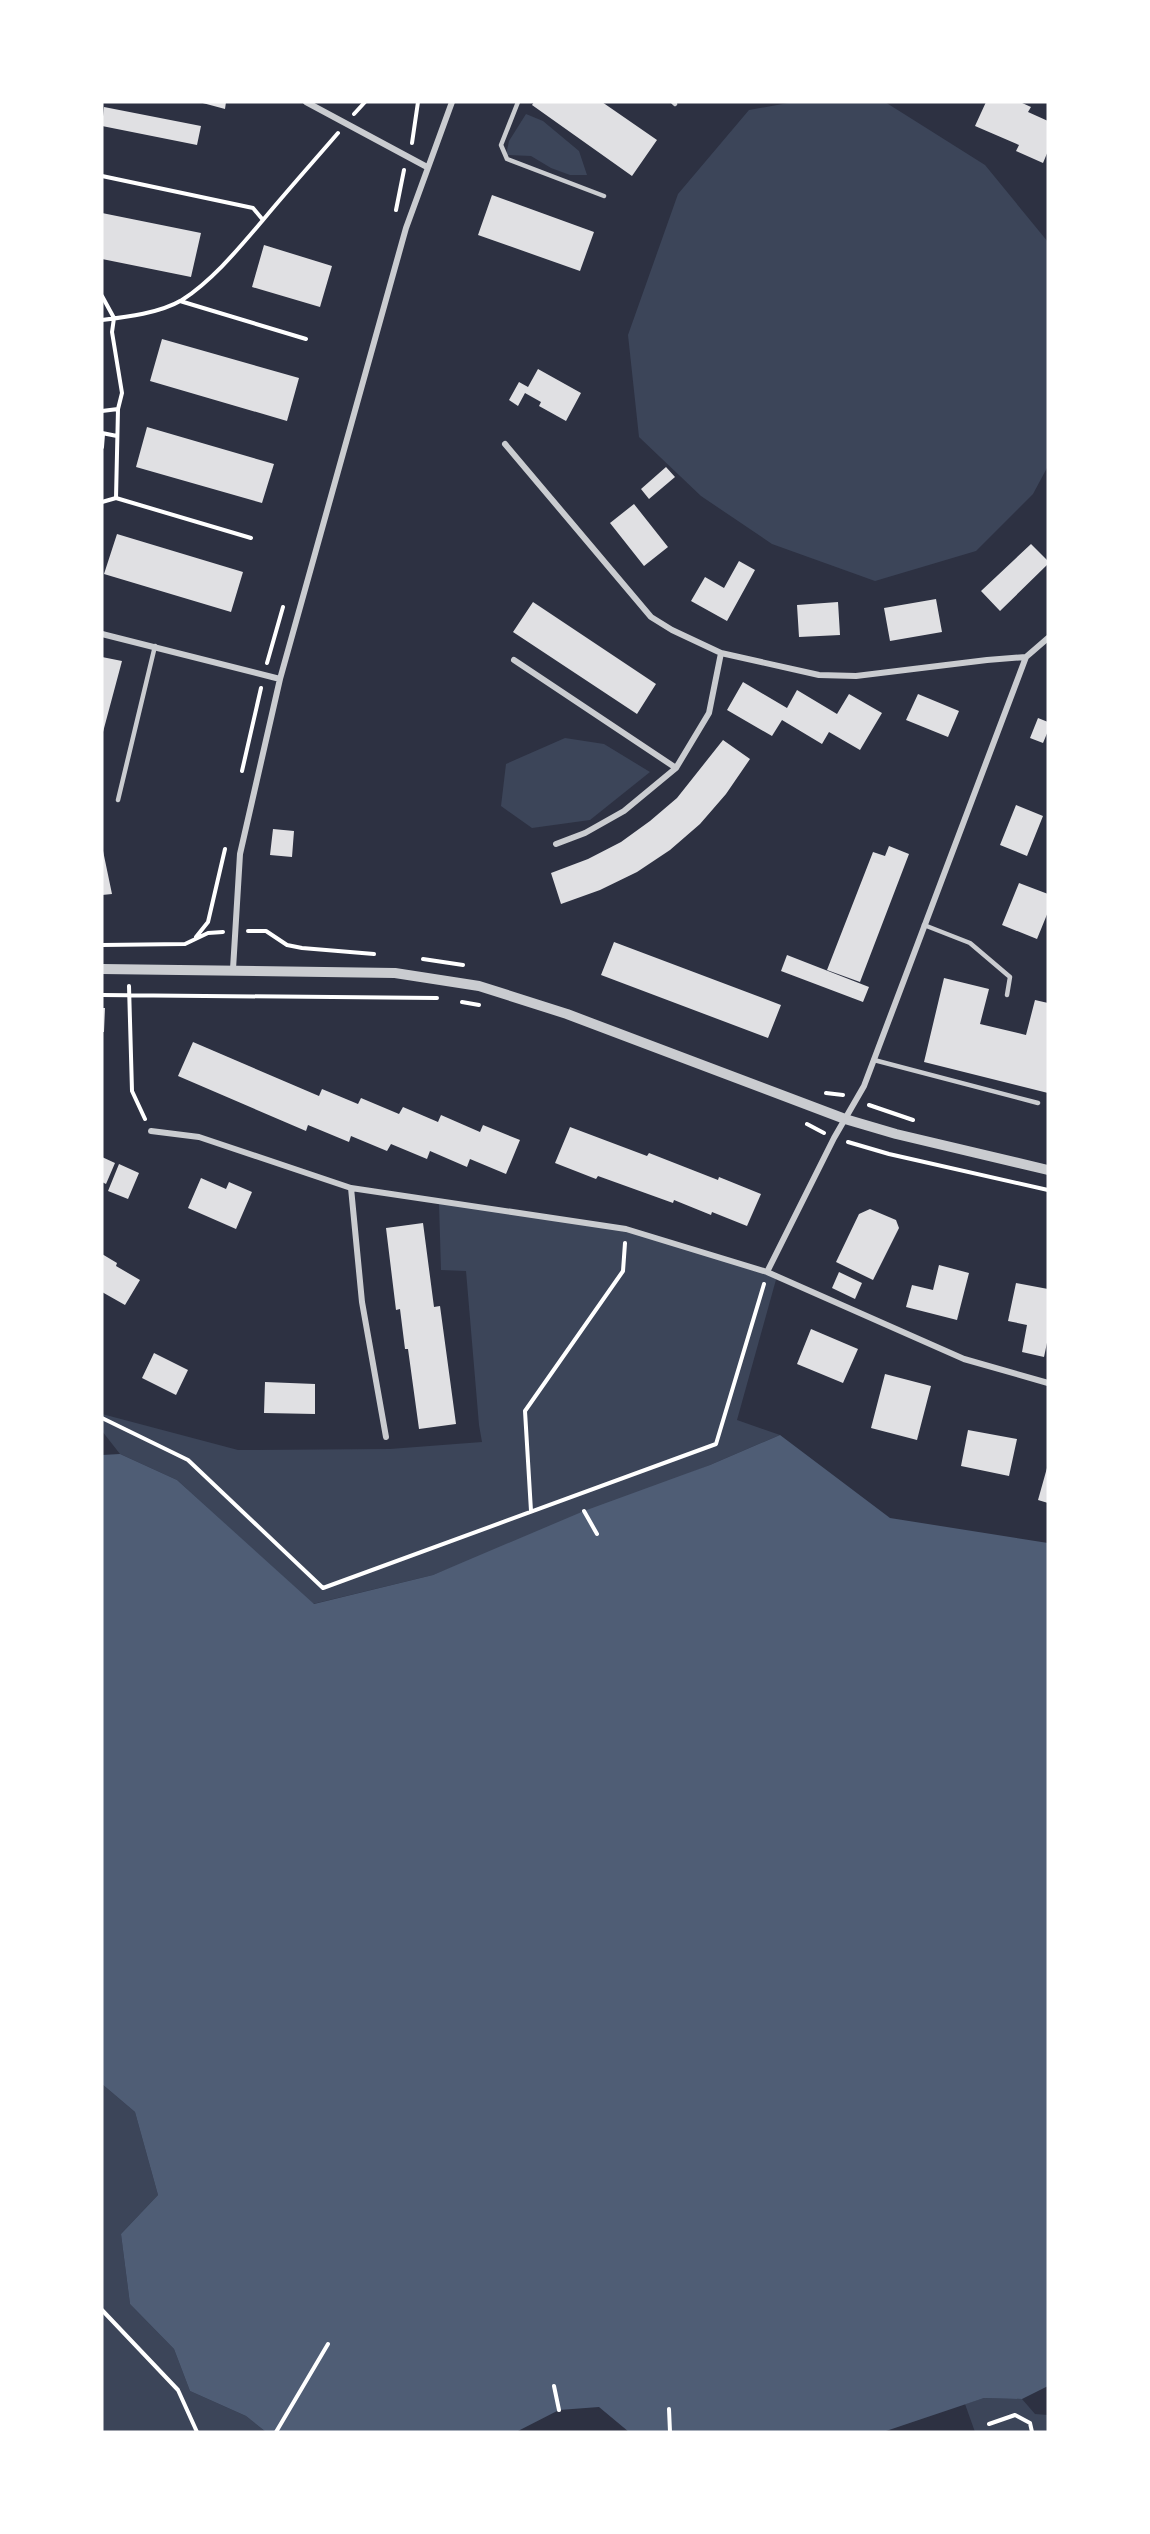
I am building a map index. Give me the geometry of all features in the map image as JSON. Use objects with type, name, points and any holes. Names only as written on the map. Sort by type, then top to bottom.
[{"type":"street","points":[[306,102],[427,167]]},
{"type":"street","points":[[233,969],[240,854],[280,679],[406,228],[452,102]]},
{"type":"street","points":[[505,444],[651,617],[721,654],[819,675],[856,676],[1026,657]]},
{"type":"street","points":[[102,633],[280,679]]},
{"type":"street","points":[[768,1272],[834,1138],[864,1086],[1026,657],[1048,638]]},
{"type":"street","points":[[556,844],[585,832],[624,811],[676,768],[709,713],[721,654]]},
{"type":"street","points":[[514,660],[676,768]]},
{"type":"street","points":[[102,969],[395,973],[479,986],[567,1014],[845,1119],[1048,1170]]},
{"type":"street","points":[[151,1131],[199,1137],[351,1188],[626,1230],[768,1272],[964,1359],[1048,1383]]},
{"type":"street","points":[[351,1188],[362,1302],[386,1437]]},
{"type":"lane","points":[[518,102],[501,145],[507,159],[604,196]]},
{"type":"lane","points":[[118,800],[155,646]]},
{"type":"lane","points":[[924,925],[970,943],[991,960],[1010,977],[1007,995]]},
{"type":"lane","points":[[874,1060],[1038,1103]]},
{"type":"path","points":[[102,320],[180,301],[215,273],[365,102]]},
{"type":"path","points":[[102,176],[253,208],[263,220]]},
{"type":"path","points":[[102,296],[114,318],[112,332],[122,393],[118,409],[116,498]]},
{"type":"path","points":[[180,301],[306,339]]},
{"type":"path","points":[[102,411],[118,409]]},
{"type":"path","points":[[102,447],[103,433],[117,436]]},
{"type":"path","points":[[102,502],[116,498],[251,538]]},
{"type":"path","points":[[102,995],[439,998]]},
{"type":"path","points":[[129,995],[132,1091],[151,1131]]},
{"type":"path","points":[[461,1002],[483,1006]]},
{"type":"path","points":[[799,1119],[834,1138],[889,1154],[1048,1190]]},
{"type":"path","points":[[531,1511],[525,1411],[623,1271],[626,1230]]},
{"type":"path","points":[[102,1418],[188,1460],[323,1588],[716,1444],[768,1272]]},
{"type":"path","points":[[584,1511],[597,1534]]},
{"type":"path","points":[[102,2310],[178,2390],[196,2432]]},
{"type":"path","points":[[276,2432],[328,2344]]},
{"type":"path","points":[[554,2386],[559,2410]]},
{"type":"path","points":[[669,2409],[670,2432]]},
{"type":"path","points":[[989,2424],[1015,2415],[1030,2423],[1032,2432]]},
{"type":"shaded area","points":[[794,102],[885,102],[985,165],[1048,242],[1048,466],[1033,494],[976,551],[875,581],[772,544],[701,496],[639,437],[628,335],[678,194],[749,110]]},
{"type":"shaded area","points":[[526,114],[543,121],[579,151],[587,175],[570,175],[551,168],[531,156],[506,155],[509,141]]},
{"type":"shaded area","points":[[565,738],[604,744],[650,772],[590,820],[532,828],[501,806],[506,764]]},
{"type":"shaded area","points":[[439,1203],[626,1229],[777,1276],[737,1420],[780,1435],[433,1575],[313,1604],[177,1480],[120,1454],[102,1431],[102,1414],[238,1450],[390,1449],[482,1442],[466,1271],[441,1270]]},
{"type":"shaded area","points":[[780,1435],[890,1518],[1048,1543],[1048,2386],[1022,2399],[984,2398],[883,2432],[629,2432],[599,2407],[559,2410],[516,2432],[266,2432],[246,2416],[190,2391],[174,2349],[130,2304],[121,2234],[158,2195],[135,2112],[102,2084],[102,1455],[120,1454],[177,1480],[314,1604],[433,1575],[584,1511],[710,1465]]},
{"type":"shaded area","points":[[102,2084],[135,2112],[158,2195],[121,2234],[130,2304],[174,2349],[190,2391],[246,2416],[266,2432],[102,2432]]},
{"type":"shaded area","points":[[984,2398],[1022,2399],[1035,2414],[1048,2415],[1048,2432],[975,2432],[965,2404]]},
{"type":"building","points":[[199,102],[226,102],[225,109]]},
{"type":"building","points":[[534,102],[602,102],[657,140],[632,176],[532,105]]},
{"type":"building","points":[[986,102],[1020,102],[1031,107],[1028,112],[1048,121],[1048,151],[1043,163],[1016,151],[1019,145],[975,126]]},
{"type":"building","points":[[104,107],[201,126],[197,145],[102,126]]},
{"type":"building","points":[[492,195],[594,232],[580,271],[478,235]]},
{"type":"building","points":[[102,213],[201,233],[191,277],[102,259]]},
{"type":"building","points":[[264,245],[332,266],[320,307],[252,287]]},
{"type":"building","points":[[162,339],[299,378],[287,421],[150,381]]},
{"type":"building","points":[[538,369],[581,393],[566,421],[539,406],[541,402],[525,393],[518,406],[509,400],[519,382],[528,387]]},
{"type":"building","points":[[147,427],[274,464],[262,503],[136,467]]},
{"type":"building","points":[[666,467],[675,477],[649,499],[641,489]]},
{"type":"building","points":[[634,504],[668,547],[644,566],[610,523]]},
{"type":"building","points":[[117,534],[243,572],[231,612],[104,574]]},
{"type":"building","points":[[1031,544],[1048,561],[1048,564],[1000,611],[981,591]]},
{"type":"building","points":[[739,561],[755,570],[727,621],[691,601],[705,577],[724,588]]},
{"type":"building","points":[[936,599],[942,632],[890,641],[884,608]]},
{"type":"building","points":[[533,602],[656,684],[637,714],[513,632]]},
{"type":"building","points":[[838,602],[840,635],[799,637],[797,605]]},
{"type":"building","points":[[102,657],[122,661],[103,732],[102,732]]},
{"type":"building","points":[[743,682],[787,708],[797,690],[837,714],[849,694],[882,713],[860,750],[829,732],[822,744],[782,720],[772,736],[727,710]]},
{"type":"building","points":[[918,694],[959,711],[948,737],[906,720]]},
{"type":"building","points":[[1038,718],[1048,722],[1048,731],[1043,743],[1030,738]]},
{"type":"building","points":[[723,740],[750,759],[726,794],[700,824],[670,850],[637,872],[600,890],[561,904],[551,873],[588,859],[621,842],[650,821],[677,798]]},
{"type":"building","points":[[1016,805],[1043,816],[1027,856],[1000,845]]},
{"type":"building","points":[[273,829],[294,831],[292,857],[270,855]]},
{"type":"building","points":[[102,846],[112,894],[102,895]]},
{"type":"building","points":[[889,846],[909,854],[860,982],[827,970],[873,852],[885,856]]},
{"type":"building","points":[[1019,883],[1048,894],[1048,912],[1037,939],[1002,925]]},
{"type":"building","points":[[614,942],[781,1005],[768,1038],[601,975]]},
{"type":"building","points":[[787,955],[869,987],[863,1002],[781,971]]},
{"type":"building","points":[[944,978],[989,989],[980,1024],[1026,1035],[1035,1000],[1048,1003],[1048,1093],[924,1062]]},
{"type":"building","points":[[102,1008],[105,1008],[104,1032],[102,1032]]},
{"type":"building","points":[[193,1042],[319,1096],[322,1089],[358,1104],[361,1098],[399,1114],[403,1107],[438,1122],[441,1115],[480,1132],[483,1125],[520,1140],[506,1174],[470,1159],[467,1167],[430,1151],[427,1159],[391,1144],[387,1151],[351,1136],[349,1142],[308,1125],[306,1131],[178,1076]]},
{"type":"building","points":[[570,1127],[647,1156],[649,1153],[718,1180],[719,1177],[761,1194],[747,1226],[712,1212],[711,1215],[674,1200],[673,1203],[598,1176],[596,1179],[555,1163]]},
{"type":"building","points":[[102,1157],[115,1163],[106,1184],[102,1182]]},
{"type":"building","points":[[119,1164],[139,1173],[128,1199],[108,1191]]},
{"type":"building","points":[[201,1178],[226,1189],[229,1182],[252,1192],[236,1229],[188,1208]]},
{"type":"building","points":[[870,1209],[896,1220],[899,1228],[873,1280],[836,1262],[859,1214]]},
{"type":"building","points":[[423,1223],[434,1307],[440,1306],[456,1424],[419,1429],[408,1349],[405,1349],[400,1309],[396,1310],[386,1228]]},
{"type":"building","points":[[102,1254],[117,1263],[116,1266],[140,1280],[125,1305],[102,1292]]},
{"type":"building","points":[[939,1265],[969,1273],[957,1320],[906,1307],[912,1285],[933,1290]]},
{"type":"building","points":[[839,1272],[862,1283],[855,1299],[832,1288]]},
{"type":"building","points":[[1016,1283],[1048,1289],[1048,1338],[1044,1357],[1022,1352],[1027,1325],[1008,1321]]},
{"type":"building","points":[[811,1329],[858,1349],[843,1383],[797,1364]]},
{"type":"building","points":[[154,1353],[188,1370],[176,1395],[142,1378]]},
{"type":"building","points":[[885,1374],[931,1386],[917,1440],[871,1428]]},
{"type":"building","points":[[265,1382],[315,1384],[315,1414],[264,1413]]},
{"type":"building","points":[[968,1430],[1017,1439],[1009,1476],[961,1466]]},
{"type":"building","points":[[1048,1469],[1048,1503],[1038,1500]]}]
